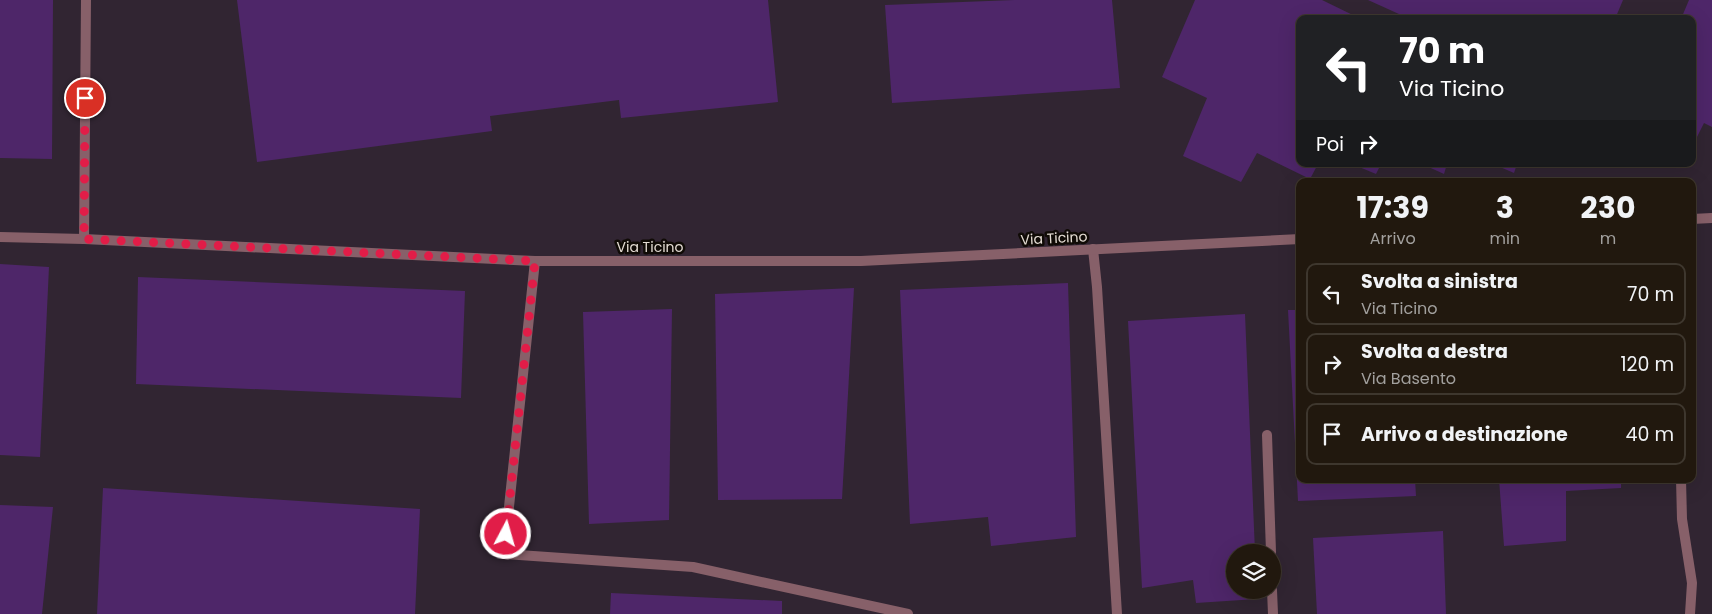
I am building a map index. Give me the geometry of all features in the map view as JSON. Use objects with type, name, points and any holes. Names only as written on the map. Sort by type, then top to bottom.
[{"type":"street","points":[[84,239],[86,0]]},
{"type":"street","points":[[1696,219],[1712,218]]},
{"type":"street","name":"Via Ticino","points":[[0,237],[84,239],[535,261],[861,261],[1296,239]]},
{"type":"street","points":[[1093,250],[1097,287],[1116,614]]},
{"type":"street","points":[[535,261],[504,554],[693,567],[908,614]]},
{"type":"street","points":[[1267,435],[1271,544]]},
{"type":"street","points":[[1680,483],[1682,519],[1692,583],[1690,614]]},
{"type":"street","points":[[1272,599],[1273,614]]},
{"type":"shaded area","points":[[0,0],[1712,0],[1712,614],[0,614]]},
{"type":"building","points":[[0,0],[53,0],[52,159],[0,158]]},
{"type":"building","points":[[237,0],[768,0],[778,102],[621,118],[619,100],[490,116],[492,131],[257,162]]},
{"type":"building","points":[[1014,0],[1112,0],[1120,88],[892,103],[885,5]]},
{"type":"building","points":[[1195,0],[1322,0],[1353,15],[1296,15],[1296,167],[1316,167],[1311,178],[1257,153],[1241,182],[1183,156],[1207,98],[1162,77]]},
{"type":"building","points":[[1368,0],[1623,0],[1617,15],[1401,15]]},
{"type":"building","points":[[1689,0],[1712,0],[1712,127],[1704,123],[1696,139],[1696,15],[1683,15]]},
{"type":"building","points":[[1359,167],[1380,167],[1376,174]]},
{"type":"building","points":[[1429,167],[1446,167],[1444,174]]},
{"type":"building","points":[[1500,167],[1516,167],[1514,173]]},
{"type":"building","points":[[0,264],[49,267],[40,457],[0,455]]},
{"type":"building","points":[[138,277],[465,291],[461,398],[136,384]]},
{"type":"building","points":[[1068,283],[1076,537],[991,546],[988,517],[910,524],[900,290]]},
{"type":"building","points":[[854,288],[842,499],[718,500],[715,294]]},
{"type":"building","points":[[672,309],[669,520],[589,524],[583,312]]},
{"type":"building","points":[[1288,310],[1296,310],[1296,463]]},
{"type":"building","points":[[1245,314],[1255,544],[1226,544],[1226,599],[1257,599],[1196,603],[1193,580],[1142,588],[1128,321]]},
{"type":"building","points":[[1297,483],[1415,483],[1416,496],[1298,501]]},
{"type":"building","points":[[1499,483],[1621,483],[1621,488],[1566,491],[1566,541],[1504,546]]},
{"type":"building","points":[[103,488],[420,509],[415,614],[97,614]]},
{"type":"building","points":[[0,505],[53,507],[42,614],[0,614]]},
{"type":"building","points":[[1443,531],[1446,614],[1317,614],[1313,538]]},
{"type":"building","points":[[611,593],[782,601],[782,614],[610,614]]},
{"type":"route","points":[[85,98],[84,239],[535,261],[506,534]]}]
